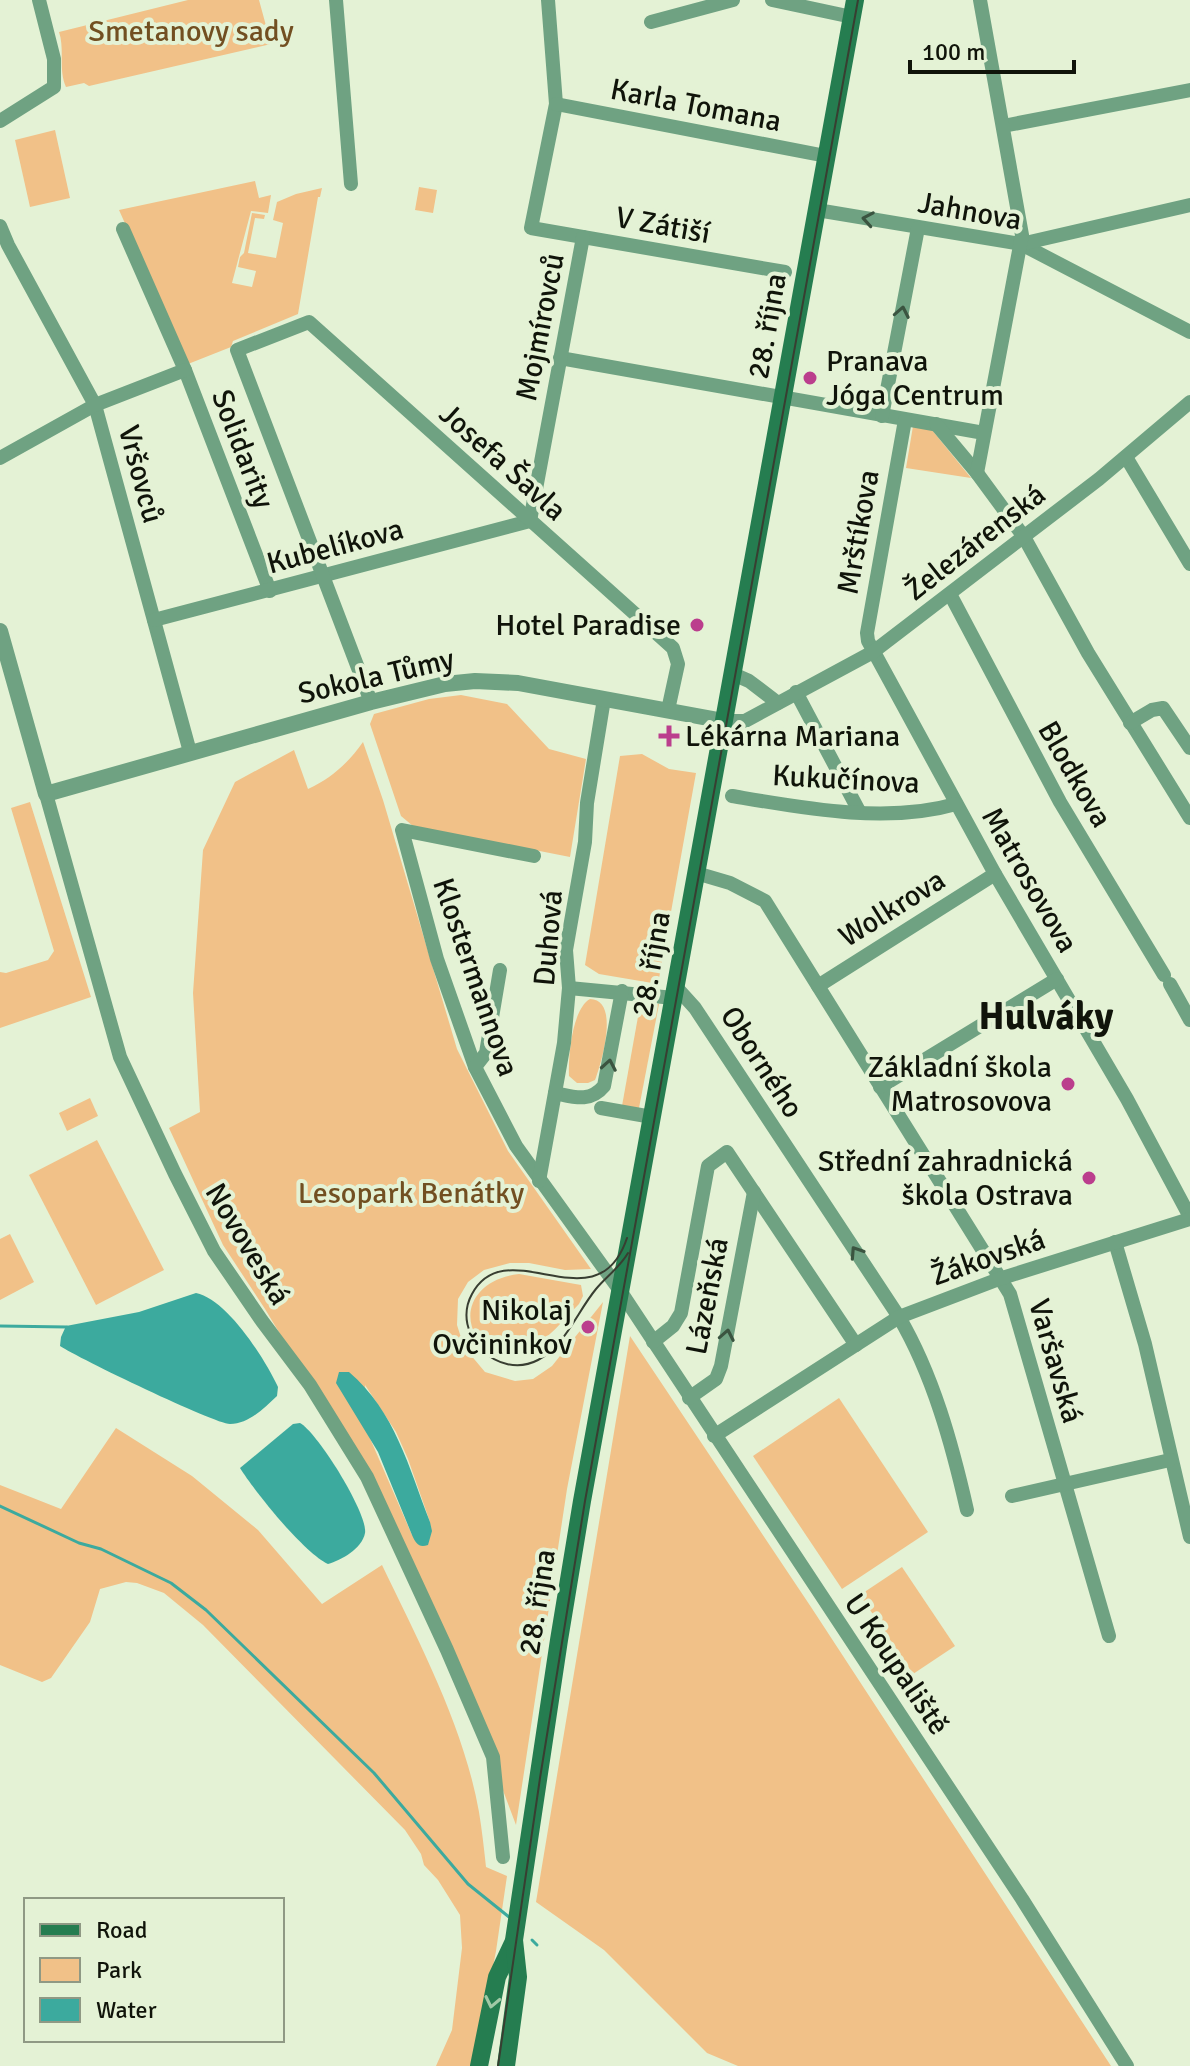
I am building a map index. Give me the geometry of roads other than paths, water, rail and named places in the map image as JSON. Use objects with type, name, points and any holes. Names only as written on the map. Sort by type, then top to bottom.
[{"type":"main road","name":"28. října","points":[[506,2066],[518,1977],[514,1940],[567,1591],[854,9]]},
{"type":"main road","name":"28. října","points":[[479,2066],[497,1977],[514,1940]]},
{"type":"street","points":[[0,121],[54,87],[54,59],[39,0]]},
{"type":"street","points":[[336,0],[351,184]]},
{"type":"street","name":"Mojmírovců","points":[[531,228],[556,104],[548,0]]},
{"type":"street","points":[[651,22],[710,3],[733,0]]},
{"type":"street","points":[[772,0],[854,9]]},
{"type":"street","points":[[977,473],[1022,235],[980,0]]},
{"type":"street","points":[[1003,126],[1190,90]]},
{"type":"street","name":"Karla Tomana","points":[[556,104],[826,156]]},
{"type":"street","points":[[1021,244],[1190,205]]},
{"type":"street","name":"Jahnova","points":[[817,210],[1021,244],[1190,332]]},
{"type":"street","name":"Vršovců","points":[[0,226],[95,405],[190,752]]},
{"type":"street","name":"V Zátiší","points":[[531,228],[785,272]]},
{"type":"street","points":[[882,416],[918,228]]},
{"type":"street","name":"Solidarity","points":[[123,229],[185,370],[270,591]]},
{"type":"street","name":"Mojmírovců","points":[[530,521],[583,237]]},
{"type":"street","name":"Josefa Šavla","points":[[325,575],[237,350],[309,322],[673,648],[678,664],[668,710]]},
{"type":"street","points":[[560,358],[984,433]]},
{"type":"street","points":[[0,458],[95,405],[185,370]]},
{"type":"street","name":"Železárenská","points":[[724,721],[745,721],[873,652],[1126,457],[1190,402]]},
{"type":"street","name":"Mrštíkova","points":[[873,652],[867,633],[905,420]]},
{"type":"street","points":[[936,424],[1024,537],[1130,723],[1190,818]]},
{"type":"street","points":[[1126,457],[1190,564]]},
{"type":"street","name":"Kubelíkova","points":[[154,620],[530,521]]},
{"type":"street","points":[[325,575],[371,702]]},
{"type":"street","name":"Blodkova","points":[[950,594],[1052,789],[1190,1020]]},
{"type":"street","name":"Novoveská","points":[[0,631],[120,1057],[214,1251],[310,1385],[367,1477],[493,1757],[503,1857]]},
{"type":"street","name":"Matrosovova","points":[[873,652],[995,874],[1127,1099],[1188,1222]]},
{"type":"street","points":[[733,674],[749,681],[778,703]]},
{"type":"street","name":"Sokola Tůmy","points":[[46,794],[445,684],[475,681],[518,683],[724,721]]},
{"type":"street","points":[[796,692],[859,811]]},
{"type":"street","name":"Duhová","points":[[539,1181],[568,1011],[566,950],[585,842],[587,803],[604,699]]},
{"type":"street","points":[[1130,723],[1152,710],[1163,708],[1190,748]]},
{"type":"street","name":"Kukučínova","points":[[732,796],[805,809],[859,811],[928,812],[956,804]]},
{"type":"street","name":"Klostermannova","points":[[534,856],[402,830],[437,959],[475,1067],[516,1146],[621,1292]]},
{"type":"street","name":"Varšavská","points":[[696,873],[730,883],[765,901],[1010,1294],[1109,1636]]},
{"type":"street","name":"Wolkrova","points":[[818,986],[995,874]]},
{"type":"street","points":[[475,1067],[486,1053],[500,970]]},
{"type":"street","points":[[880,1087],[1057,979]]},
{"type":"street","points":[[569,988],[675,992]]},
{"type":"street","points":[[555,1093],[582,1099],[598,1093],[604,1086],[622,991]]},
{"type":"street","name":"Oborného","points":[[675,992],[691,1001],[919,1351],[958,1470],[967,1510]]},
{"type":"street","points":[[601,1108],[652,1117]]},
{"type":"street","points":[[653,1342],[673,1326],[681,1313],[708,1166],[727,1152],[856,1345]]},
{"type":"street","name":"Lázeňská","points":[[689,1398],[716,1379],[721,1366],[754,1192]]},
{"type":"street","name":"Žákovská","points":[[714,1436],[899,1317],[999,1279],[1188,1222]]},
{"type":"street","points":[[1115,1242],[1145,1344],[1190,1537]]},
{"type":"street","name":"U Koupaliště","points":[[621,1292],[1022,1899],[1127,2066]]},
{"type":"street","points":[[1012,1496],[1170,1460]]},
{"type":"water","points":[[196,1293],[220,1306],[232,1318],[255,1347],[278,1387],[277,1396],[244,1421],[230,1424],[200,1414],[60,1346],[66,1326],[139,1312]]},
{"type":"water","points":[[339,1372],[349,1372],[365,1387],[399,1441],[430,1522],[432,1531],[428,1545],[420,1546],[413,1538],[378,1452],[336,1383]]},
{"type":"water","points":[[300,1423],[318,1442],[340,1475],[364,1523],[365,1533],[360,1544],[345,1557],[328,1564],[294,1535],[240,1468],[293,1424]]},
{"type":"waterway","points":[[0,1326],[67,1327]]},
{"type":"waterway","points":[[0,1506],[171,1583],[206,1610],[374,1773],[468,1884],[509,1917]]},
{"type":"waterway","points":[[532,1940],[537,1945]]},
{"type":"tram line","points":[[498,2066],[585,1501],[858,0]]},
{"type":"tram line","points":[[627,1238],[613,1264],[595,1276],[574,1278],[507,1270],[487,1277],[472,1294],[467,1309],[467,1324],[473,1338],[494,1359],[508,1364],[523,1365],[538,1360],[556,1346],[596,1289],[628,1253]]},
{"type":"place","name":"Pranava Jóga Centrum","points":[[810,378]]},
{"type":"place","name":"Hotel Paradise","points":[[697,625]]},
{"type":"place","name":"Lékárna Mariana","points":[[669,736]]},
{"type":"place","name":"Základní škola Matrosovova","points":[[1068,1084]]},
{"type":"place","name":"Střední zahradnická škola Ostrava","points":[[1089,1178]]},
{"type":"place","name":"Nikolaj Ovčininkov","points":[[588,1327]]},
{"type":"district","name":"Hulváky","points":[[1046,1016]]},
{"type":"park label","name":"Smetanovy sady","points":[[191,31]]},
{"type":"park label","name":"Lesopark Benátky","points":[[411,1193]]}]
